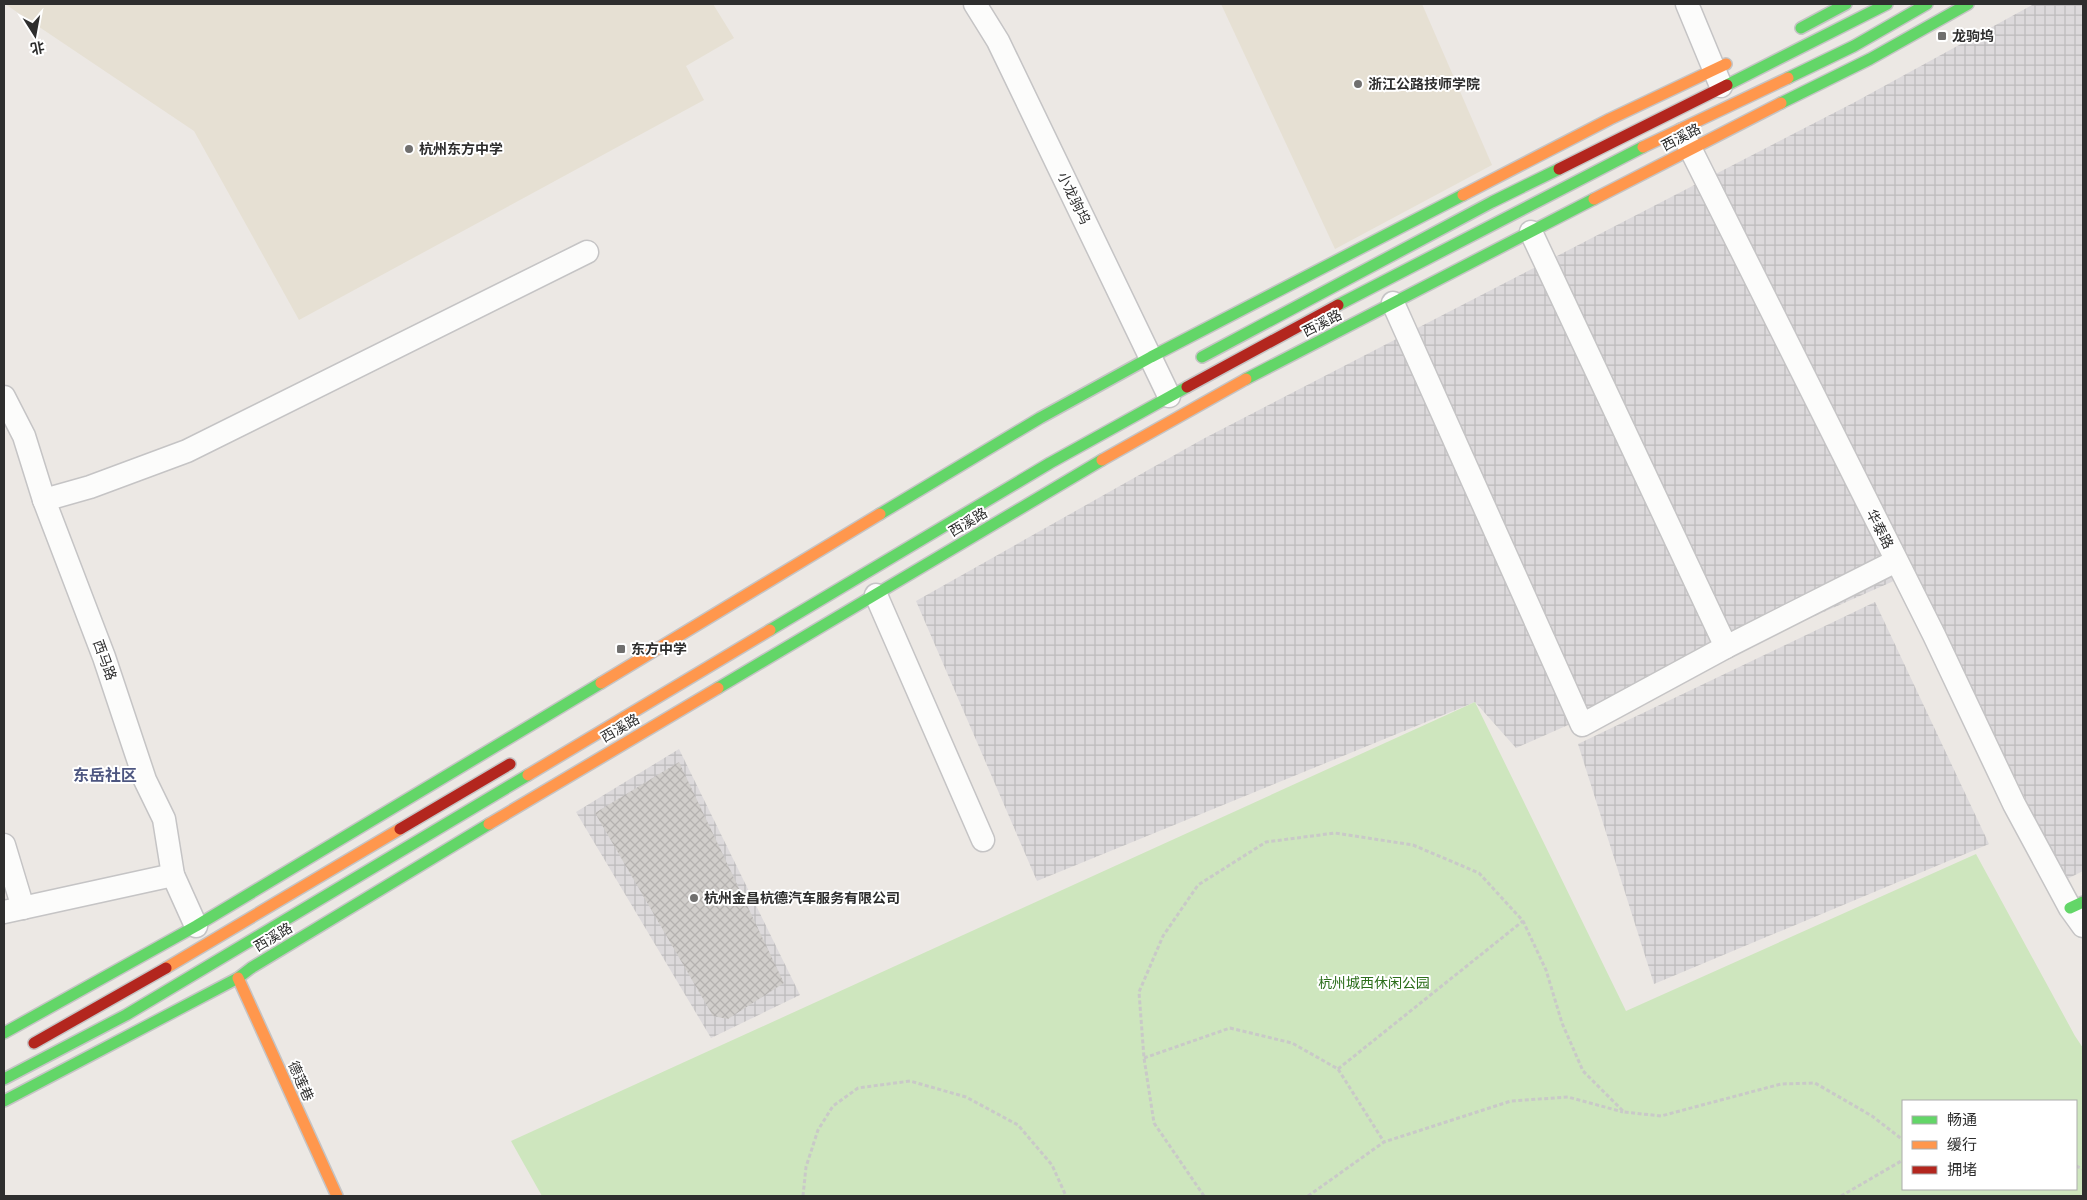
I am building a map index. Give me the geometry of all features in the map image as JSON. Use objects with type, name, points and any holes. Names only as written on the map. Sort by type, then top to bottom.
[{"type":"street","name":"小龙驹坞","points":[[975,4],[998,41],[1164,383]]},
{"type":"street","points":[[1688,4],[1718,78]]},
{"type":"street","points":[[1789,34],[1846,4]]},
{"type":"street","name":"西溪路","points":[[4,1033],[196,926],[1040,418],[1151,357],[1610,119],[1718,78],[1874,12],[1887,4]]},
{"type":"street","name":"西溪路","points":[[4,1078],[126,1015],[1050,463],[1164,383],[1501,219],[1680,129],[1829,58],[1927,4]]},
{"type":"street","name":"西溪路","points":[[4,1101],[238,978],[250,968],[587,765],[1147,434],[1261,371],[1689,149],[1870,59],[1968,4]]},
{"type":"street","name":"西溪路","points":[[1188,365],[1718,78],[1739,57]]},
{"type":"street","name":"华泰路","points":[[1680,129],[1934,635],[2014,804],[2079,912]]},
{"type":"street","points":[[1531,232],[1726,647]]},
{"type":"street","points":[[44,500],[90,487],[187,451],[587,252]]},
{"type":"street","points":[[1393,303],[1582,725],[1726,647],[1896,562]]},
{"type":"street","name":"西马路","points":[[4,397],[24,436],[44,500],[104,657],[145,780],[164,818],[173,875],[196,926]]},
{"type":"street","points":[[876,595],[983,840]]},
{"type":"street","name":"西溪路","points":[[20,1051],[104,1004],[517,760]]},
{"type":"street","points":[[4,844],[14,910],[173,875]]},
{"type":"street","name":"德莲巷","points":[[238,978],[337,1196]]},
{"type":"path","points":[[1204,1196],[1154,1123],[1144,1058],[1139,992],[1163,936],[1198,885],[1266,842],[1335,833],[1413,845],[1479,873],[1523,921],[1546,970],[1562,1023],[1583,1071],[1624,1112]]},
{"type":"path","points":[[1338,1069],[1523,921]]},
{"type":"path","points":[[1144,1058],[1230,1028],[1292,1042],[1338,1069],[1384,1142]]},
{"type":"path","points":[[803,1196],[806,1167],[818,1130],[833,1106],[858,1088],[910,1081],[966,1097],[1018,1125],[1052,1165],[1066,1196]]},
{"type":"path","points":[[1308,1196],[1384,1142],[1511,1101],[1568,1097],[1624,1112],[1661,1116],[1772,1086],[1815,1084],[1872,1116],[1902,1139]]},
{"type":"path","points":[[1841,1196],[1902,1161]]},
{"type":"shaded area","name":"杭州东方中学","points":[[5,4],[713,4],[734,38],[686,66],[704,100],[299,320],[194,131]]},
{"type":"shaded area","name":"浙江公路技师学院","points":[[1221,4],[1422,4],[1492,165],[1335,249]]},
{"type":"shaded area","points":[[2034,4],[2083,4],[2083,871],[2065,880],[1914,572],[1516,748],[1475,702],[1037,881],[916,601],[1203,439],[1855,102]]},
{"type":"shaded area","points":[[1875,602],[1989,844],[1654,984],[1578,744]]},
{"type":"shaded area","name":"杭州金昌杭德汽车服务有限公司","points":[[679,749],[800,995],[711,1038],[576,812]]},
{"type":"green space","name":"杭州城西休闲公园","points":[[1475,702],[1626,1011],[1976,854],[2083,1048],[2083,1196],[542,1196],[511,1141]]},
{"type":"building","name":"杭州金昌杭德汽车服务有限公司","points":[[679,762],[784,983],[728,1019],[713,1016],[595,813]]},
{"type":"traffic: fast","points":[[1801,28],[1846,4]]},
{"type":"traffic: fast","points":[[1727,85],[1887,4]]},
{"type":"traffic: fast","points":[[1788,78],[1854,46],[1927,4]]},
{"type":"traffic: fast","points":[[1781,103],[1870,59],[1968,4]]},
{"type":"traffic: fast","points":[[1338,305],[1643,147]]},
{"type":"traffic: fast","points":[[1202,357],[1492,202],[1559,169]]},
{"type":"traffic: fast","points":[[880,514],[1040,418],[1151,357],[1463,195]]},
{"type":"traffic: fast","points":[[1246,379],[1594,199]]},
{"type":"traffic: fast","points":[[770,630],[1050,463],[1187,387]]},
{"type":"traffic: fast","points":[[718,688],[1102,460]]},
{"type":"traffic: fast","points":[[4,1033],[196,926],[601,683]]},
{"type":"traffic: fast","points":[[4,1079],[126,1015],[528,775]]},
{"type":"traffic: fast","points":[[4,1101],[238,978],[251,968],[489,824]]},
{"type":"traffic: fast","points":[[2070,908],[2083,902]]},
{"type":"traffic: slow","points":[[1463,195],[1610,119],[1726,64]]},
{"type":"traffic: slow","points":[[1643,147],[1788,78]]},
{"type":"traffic: slow","points":[[1594,199],[1781,103]]},
{"type":"traffic: slow","points":[[1102,460],[1246,379]]},
{"type":"traffic: slow","points":[[601,683],[880,514]]},
{"type":"traffic: slow","points":[[528,775],[770,630]]},
{"type":"traffic: slow","points":[[489,824],[718,688]]},
{"type":"traffic: slow","points":[[166,968],[400,829]]},
{"type":"traffic: slow","points":[[238,978],[337,1196]]},
{"type":"traffic: jam","points":[[1559,169],[1727,85]]},
{"type":"traffic: jam","points":[[1187,387],[1338,305]]},
{"type":"traffic: jam","points":[[400,829],[510,764]]},
{"type":"traffic: jam","points":[[34,1043],[166,968]]},
{"type":"place","name":"龙驹坞","points":[[1942,36]]},
{"type":"place","name":"浙江公路技师学院","points":[[1358,84]]},
{"type":"place","name":"杭州东方中学","points":[[409,149]]},
{"type":"place","name":"东方中学","points":[[621,649]]},
{"type":"place","name":"杭州金昌杭德汽车服务有限公司","points":[[694,898]]},
{"type":"district","name":"东岳社区","points":[[105,775]]}]
